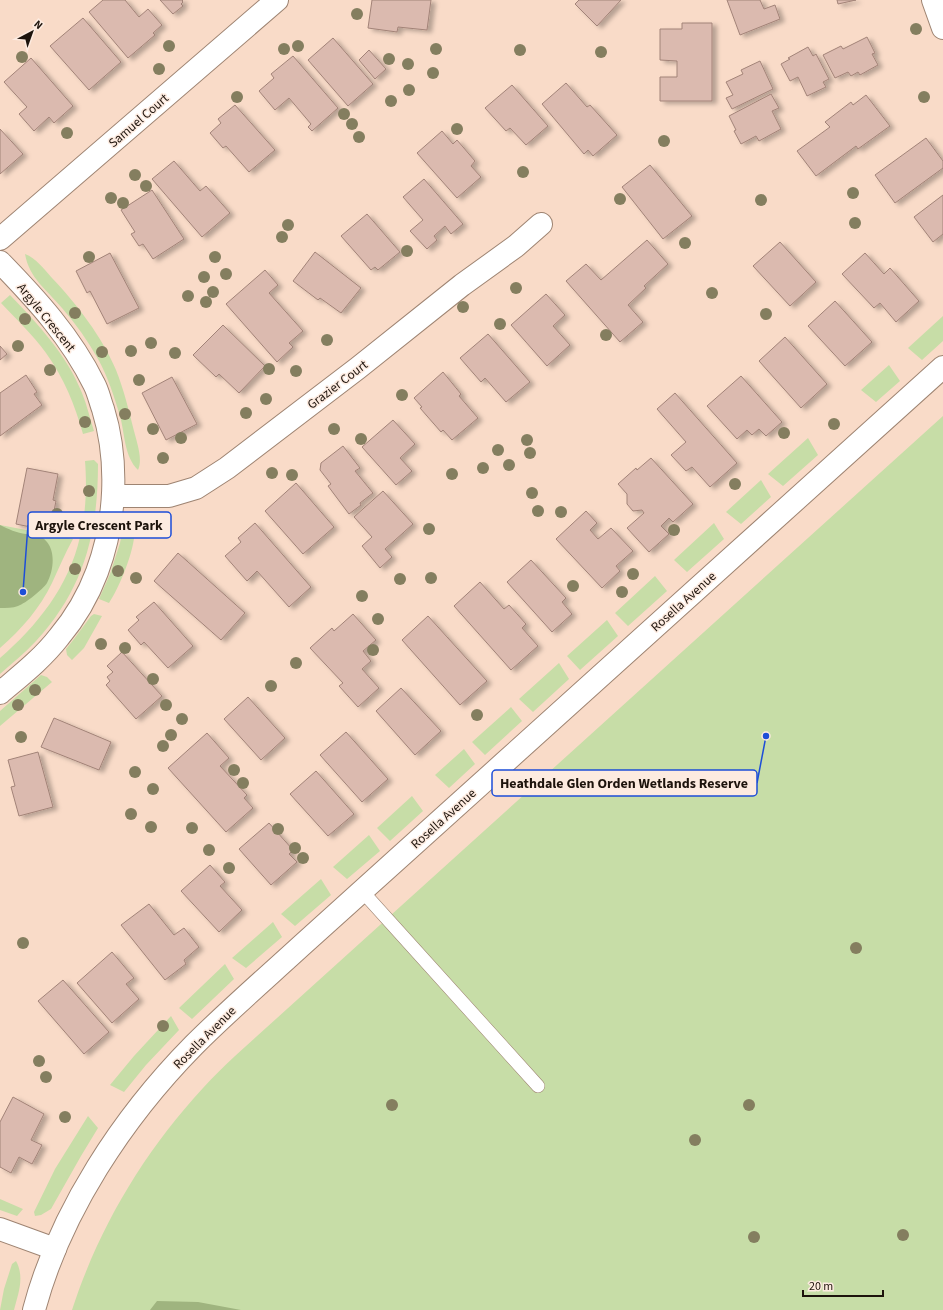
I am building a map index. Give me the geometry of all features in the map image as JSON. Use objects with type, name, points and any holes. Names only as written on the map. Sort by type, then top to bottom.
[{"type":"street","name":"Samuel Court","points":[[0,239],[277,0]]},
{"type":"street","points":[[933,0],[943,28]]},
{"type":"street","name":"Grazier Court","points":[[113,496],[169,496],[196,488],[208,481],[348,376],[462,286],[516,246],[541,224]]},
{"type":"street","name":"Argyle Crescent","points":[[0,262],[36,300],[71,343],[95,385],[110,436],[114,473],[110,520],[104,547],[97,572],[84,600],[71,621],[51,647],[0,694]]},
{"type":"street","name":"Rosella Avenue","points":[[34,1310],[55,1249],[88,1183],[134,1113],[154,1088],[198,1041],[362,891],[943,367]]},
{"type":"street","points":[[0,1229],[55,1249]]},
{"type":"lane","points":[[362,891],[538,1086]]},
{"type":"green space","points":[[25,254],[40,264],[70,298],[88,321],[111,358],[124,393],[138,446],[140,461],[138,470],[127,452],[120,416],[102,366],[77,326],[39,283],[30,270]]},
{"type":"green space","points":[[10,295],[31,317],[60,353],[76,379],[94,431],[83,434],[68,392],[52,362],[36,340],[1,303]]},
{"type":"green space","points":[[943,316],[943,341],[922,360],[908,348]]},
{"type":"green space","points":[[889,365],[900,381],[876,402],[861,390]]},
{"type":"green space","points":[[943,416],[943,1310],[72,1310],[96,1249],[126,1192],[161,1138],[203,1088],[235,1056]]},
{"type":"green space","points":[[808,438],[818,455],[783,486],[768,474]]},
{"type":"green space","points":[[94,460],[98,464],[95,513],[91,537],[77,580],[66,601],[36,641],[0,674],[0,658],[14,646],[39,619],[60,588],[68,572],[75,555],[84,519],[86,490],[85,461]]},
{"type":"green space","points":[[761,480],[771,497],[741,524],[726,512]]},
{"type":"green space","points":[[133,519],[135,527],[132,549],[119,586],[109,603],[99,599],[110,574],[122,533]]},
{"type":"green space","points":[[714,523],[724,539],[687,572],[674,560]]},
{"type":"green space","points":[[0,525],[73,539],[52,583],[36,610],[23,626],[0,648]]},
{"type":"green space","points":[[0,525],[19,533],[39,535],[50,546],[53,557],[51,574],[47,583],[29,599],[12,608],[0,608]]},
{"type":"green space","points":[[655,576],[667,591],[628,626],[615,613]]},
{"type":"green space","points":[[94,614],[102,616],[84,648],[72,660],[67,655],[66,649]]},
{"type":"green space","points":[[607,620],[618,636],[580,670],[567,656]]},
{"type":"green space","points":[[559,663],[569,679],[533,712],[519,699]]},
{"type":"green space","points":[[41,675],[47,677],[52,682],[0,726],[0,711]]},
{"type":"green space","points":[[511,707],[522,721],[485,755],[472,742]]},
{"type":"green space","points":[[464,749],[475,764],[449,788],[435,775]]},
{"type":"green space","points":[[412,796],[423,811],[390,841],[377,828]]},
{"type":"green space","points":[[369,835],[380,851],[347,879],[333,867]]},
{"type":"green space","points":[[321,879],[331,895],[295,926],[281,914]]},
{"type":"green space","points":[[273,922],[282,937],[246,968],[232,958]]},
{"type":"green space","points":[[225,964],[234,979],[192,1019],[179,1008]]},
{"type":"green space","points":[[171,1016],[179,1030],[146,1065],[124,1092],[110,1085],[134,1056]]},
{"type":"green space","points":[[88,1116],[98,1128],[51,1209],[41,1215],[35,1216],[34,1212],[55,1169]]},
{"type":"green space","points":[[0,1199],[23,1209],[17,1216],[0,1210]]},
{"type":"green space","points":[[16,1261],[20,1273],[20,1286],[14,1310],[0,1310],[4,1289],[12,1264]]},
{"type":"green space","points":[[157,1301],[198,1302],[241,1310],[150,1310]]},
{"type":"building","points":[[103,0],[125,0],[139,17],[148,9],[162,25],[153,33],[155,35],[128,58],[89,12]]},
{"type":"building","points":[[160,0],[183,0],[181,4],[183,6],[173,14]]},
{"type":"building","points":[[372,0],[431,0],[427,30],[398,27],[397,32],[368,28]]},
{"type":"building","points":[[579,0],[621,0],[597,26],[575,4]]},
{"type":"building","points":[[727,0],[760,0],[764,9],[775,5],[780,19],[740,35]]},
{"type":"building","points":[[837,0],[856,0],[838,4]]},
{"type":"building","points":[[83,18],[121,62],[89,90],[50,46]]},
{"type":"building","points":[[682,23],[712,23],[712,101],[660,101],[660,77],[677,77],[677,61],[660,60],[660,29],[682,29]]},
{"type":"building","points":[[867,37],[875,53],[872,54],[878,65],[860,75],[858,72],[851,76],[848,72],[835,78],[823,55],[841,46],[843,49]]},
{"type":"building","points":[[333,38],[373,84],[348,106],[308,60]]},
{"type":"building","points":[[808,47],[813,56],[816,54],[829,79],[823,82],[826,87],[807,96],[798,77],[790,81],[781,64],[790,59],[788,58]]},
{"type":"building","points":[[369,50],[386,69],[375,79],[359,60]]},
{"type":"building","points":[[293,56],[338,108],[312,131],[308,127],[311,124],[289,98],[275,110],[259,91],[274,78],[271,74]]},
{"type":"building","points":[[31,58],[73,106],[54,123],[49,117],[34,131],[19,114],[27,107],[4,82]]},
{"type":"building","points":[[760,61],[773,89],[732,109],[726,98],[733,95],[726,82],[743,74],[741,70]]},
{"type":"building","points":[[566,83],[587,107],[590,105],[617,135],[593,156],[588,150],[584,154],[542,104]]},
{"type":"building","points":[[512,85],[548,126],[526,145],[510,128],[506,131],[485,108]]},
{"type":"building","points":[[771,94],[779,108],[772,111],[781,129],[759,141],[756,136],[741,144],[734,131],[736,130],[729,116]]},
{"type":"building","points":[[866,95],[890,126],[858,149],[856,146],[816,176],[797,151],[830,127],[825,122],[851,102],[853,105]]},
{"type":"building","points":[[235,105],[275,150],[249,172],[226,146],[223,148],[210,133],[221,123],[218,119]]},
{"type":"building","points":[[0,129],[23,154],[0,174]]},
{"type":"building","points":[[442,131],[453,144],[457,140],[475,161],[471,166],[481,177],[457,198],[417,153]]},
{"type":"building","points":[[926,138],[943,161],[943,168],[895,203],[875,175]]},
{"type":"building","points":[[174,161],[200,191],[206,186],[230,213],[202,237],[152,179]]},
{"type":"building","points":[[650,165],[692,216],[663,239],[622,187]]},
{"type":"building","points":[[424,179],[463,224],[451,234],[445,226],[434,236],[437,240],[427,249],[410,231],[423,220],[403,197]]},
{"type":"building","points":[[152,190],[184,239],[153,259],[143,244],[139,246],[131,234],[135,232],[121,210]]},
{"type":"building","points":[[943,195],[943,234],[933,242],[914,217]]},
{"type":"building","points":[[367,214],[400,252],[378,270],[375,267],[371,270],[341,236]]},
{"type":"building","points":[[647,240],[668,264],[644,286],[646,288],[628,305],[643,322],[620,342],[566,281],[586,264],[601,280]]},
{"type":"building","points":[[780,242],[816,282],[790,306],[753,266]]},
{"type":"building","points":[[315,252],[361,288],[341,313],[320,298],[318,300],[293,281]]},
{"type":"building","points":[[110,253],[139,308],[107,324],[90,291],[87,293],[76,271]]},
{"type":"building","points":[[865,253],[884,274],[890,268],[919,301],[896,322],[880,303],[874,308],[842,274]]},
{"type":"building","points":[[265,270],[278,285],[269,293],[303,331],[289,343],[293,347],[277,362],[226,304]]},
{"type":"building","points":[[546,294],[565,315],[553,326],[570,345],[547,366],[511,325]]},
{"type":"building","points":[[835,301],[872,342],[845,366],[808,326]]},
{"type":"building","points":[[223,325],[265,366],[239,393],[219,374],[216,377],[193,355]]},
{"type":"building","points":[[488,334],[530,382],[506,402],[485,378],[481,382],[460,358]]},
{"type":"building","points":[[785,337],[827,384],[801,408],[759,361]]},
{"type":"building","points":[[0,346],[7,354],[0,360]]},
{"type":"building","points":[[443,372],[461,394],[459,396],[478,418],[452,440],[443,430],[441,432],[420,408],[422,407],[414,398]]},
{"type":"building","points":[[26,375],[37,392],[34,394],[42,405],[0,436],[0,393]]},
{"type":"building","points":[[741,376],[782,422],[766,436],[759,429],[752,435],[747,430],[737,439],[707,406]]},
{"type":"building","points":[[172,377],[197,424],[166,440],[142,393]]},
{"type":"building","points":[[675,393],[737,463],[710,487],[692,467],[686,471],[671,455],[686,442],[657,409]]},
{"type":"building","points":[[393,420],[415,444],[400,458],[412,471],[396,485],[362,447]]},
{"type":"building","points":[[343,446],[360,468],[355,471],[373,493],[349,514],[328,486],[331,484],[320,470],[321,463]]},
{"type":"building","points":[[651,458],[693,504],[673,522],[669,518],[661,526],[669,534],[649,552],[627,528],[644,513],[642,510],[633,511],[627,504],[627,494],[618,484],[636,468],[637,470]]},
{"type":"building","points":[[27,468],[58,474],[53,500],[56,501],[50,531],[16,524]]},
{"type":"building","points":[[296,483],[334,527],[303,554],[265,511]]},
{"type":"building","points":[[383,491],[413,524],[385,549],[392,557],[380,568],[362,546],[372,537],[354,517]]},
{"type":"building","points":[[586,511],[597,523],[590,530],[598,539],[611,528],[633,551],[616,566],[620,571],[602,588],[556,539]]},
{"type":"building","points":[[255,523],[311,587],[289,607],[257,571],[247,581],[225,556],[241,542],[238,538]]},
{"type":"building","points":[[178,553],[245,613],[221,640],[154,581]]},
{"type":"building","points":[[531,560],[566,598],[562,602],[572,614],[552,632],[507,582]]},
{"type":"building","points":[[480,582],[504,609],[509,605],[526,624],[522,628],[538,646],[511,670],[454,606]]},
{"type":"building","points":[[154,602],[193,646],[168,668],[144,642],[141,645],[128,630],[139,620],[136,617]]},
{"type":"building","points":[[353,614],[376,640],[363,651],[371,661],[362,669],[379,688],[358,707],[339,686],[343,683],[310,648],[332,628],[334,631]]},
{"type":"building","points":[[428,616],[487,681],[460,705],[402,640]]},
{"type":"building","points":[[122,652],[162,696],[136,719],[106,685],[110,681],[107,677],[113,672],[107,666]]},
{"type":"building","points":[[401,688],[441,731],[415,755],[376,711]]},
{"type":"building","points":[[248,697],[285,738],[261,760],[224,719]]},
{"type":"building","points":[[54,718],[111,742],[99,770],[41,747]]},
{"type":"building","points":[[346,732],[388,779],[362,802],[320,755]]},
{"type":"building","points":[[207,733],[229,758],[220,766],[247,795],[244,798],[253,808],[226,832],[168,768]]},
{"type":"building","points":[[38,752],[53,807],[19,816],[11,787],[15,786],[8,760]]},
{"type":"building","points":[[316,771],[354,814],[328,836],[290,794]]},
{"type":"building","points":[[269,823],[293,850],[289,854],[297,862],[271,885],[239,849]]},
{"type":"building","points":[[210,865],[225,882],[220,886],[242,910],[219,932],[181,891]]},
{"type":"building","points":[[149,904],[174,935],[184,928],[199,947],[184,960],[186,964],[165,980],[121,925]]},
{"type":"building","points":[[112,952],[134,978],[126,984],[139,999],[112,1023],[77,983]]},
{"type":"building","points":[[63,980],[109,1032],[84,1054],[38,1001]]},
{"type":"building","points":[[13,1097],[44,1114],[31,1140],[42,1145],[32,1164],[19,1157],[11,1173],[0,1167],[0,1122]]},
{"type":"place","name":"Argyle Crescent Park","points":[[23,592]]},
{"type":"place","name":"Heathdale Glen Orden Wetlands Reserve","points":[[766,736]]}]
